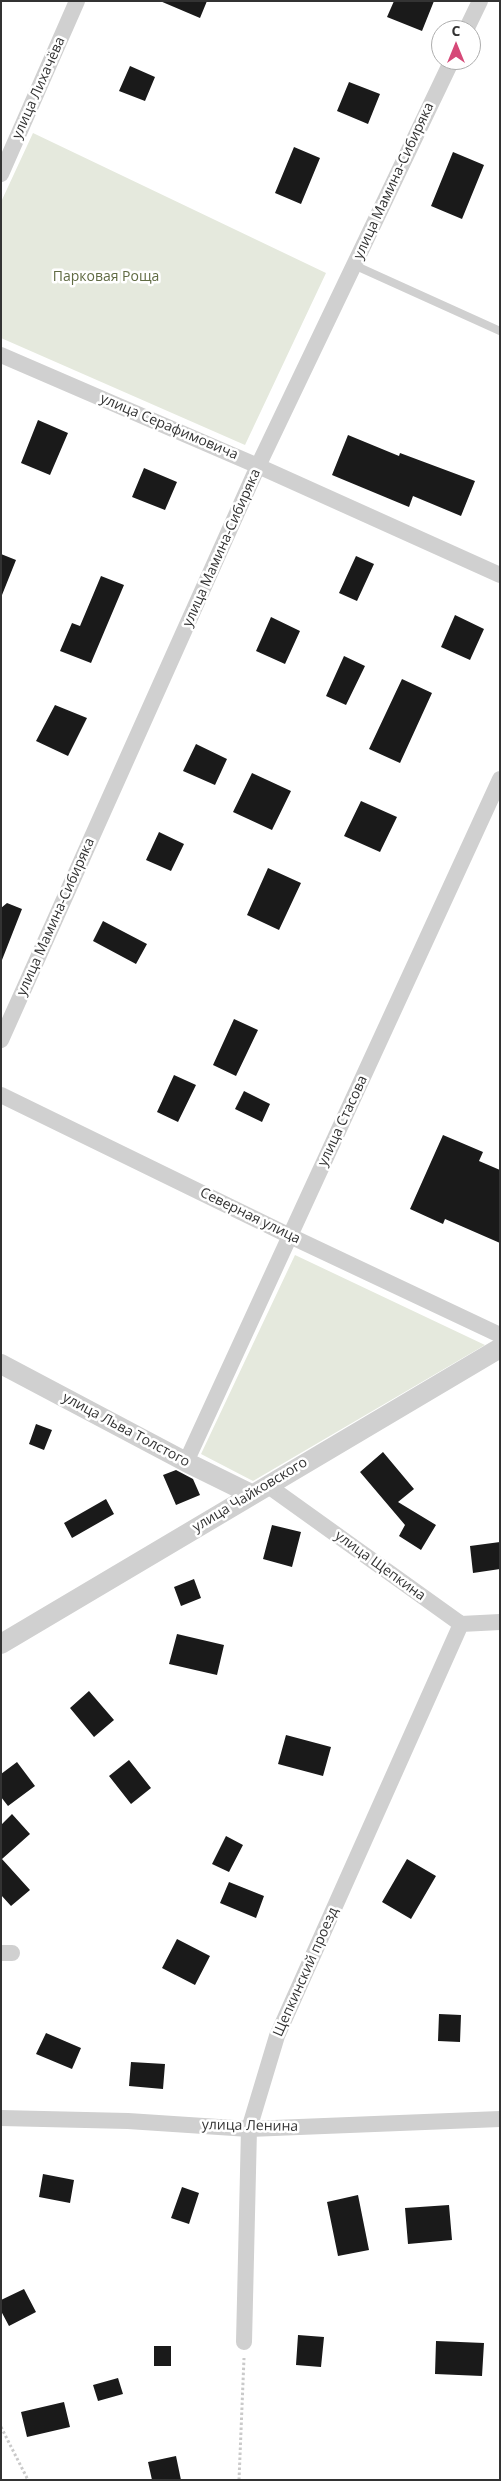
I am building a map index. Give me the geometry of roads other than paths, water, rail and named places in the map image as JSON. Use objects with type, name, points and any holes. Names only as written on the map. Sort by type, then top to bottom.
[{"type":"street","name":"улица Лихачёва","points":[[1,174],[77,1]]},
{"type":"street","points":[[471,20],[480,1]]},
{"type":"street","name":"улица Мамина-Сибиряка","points":[[1,1040],[258,466],[447,70]]},
{"type":"street","name":"улица Серафимовича","points":[[1,355],[258,466],[500,575]]},
{"type":"street","name":"улица Стасова","points":[[186,1462],[500,779]]},
{"type":"street","name":"Северная улица","points":[[1,1095],[290,1236],[500,1335]]},
{"type":"street","name":"улица Чайковского","points":[[1,1644],[259,1489],[500,1348]]},
{"type":"street","name":"улица Льва Толстого","points":[[1,1364],[186,1462],[259,1489]]},
{"type":"street","name":"улица Щепкина","points":[[259,1489],[461,1624]]},
{"type":"street","points":[[461,1624],[500,1622]]},
{"type":"street","name":"Щепкинский проезд","points":[[244,2342],[249,2129],[277,2036],[461,1624]]},
{"type":"street","name":"улица Ленина","points":[[1,2118],[128,2122],[249,2129],[500,2119]]},
{"type":"lane","points":[[354,265],[500,331]]},
{"type":"park label","name":"Парковая Роща","points":[[106,277]]}]
